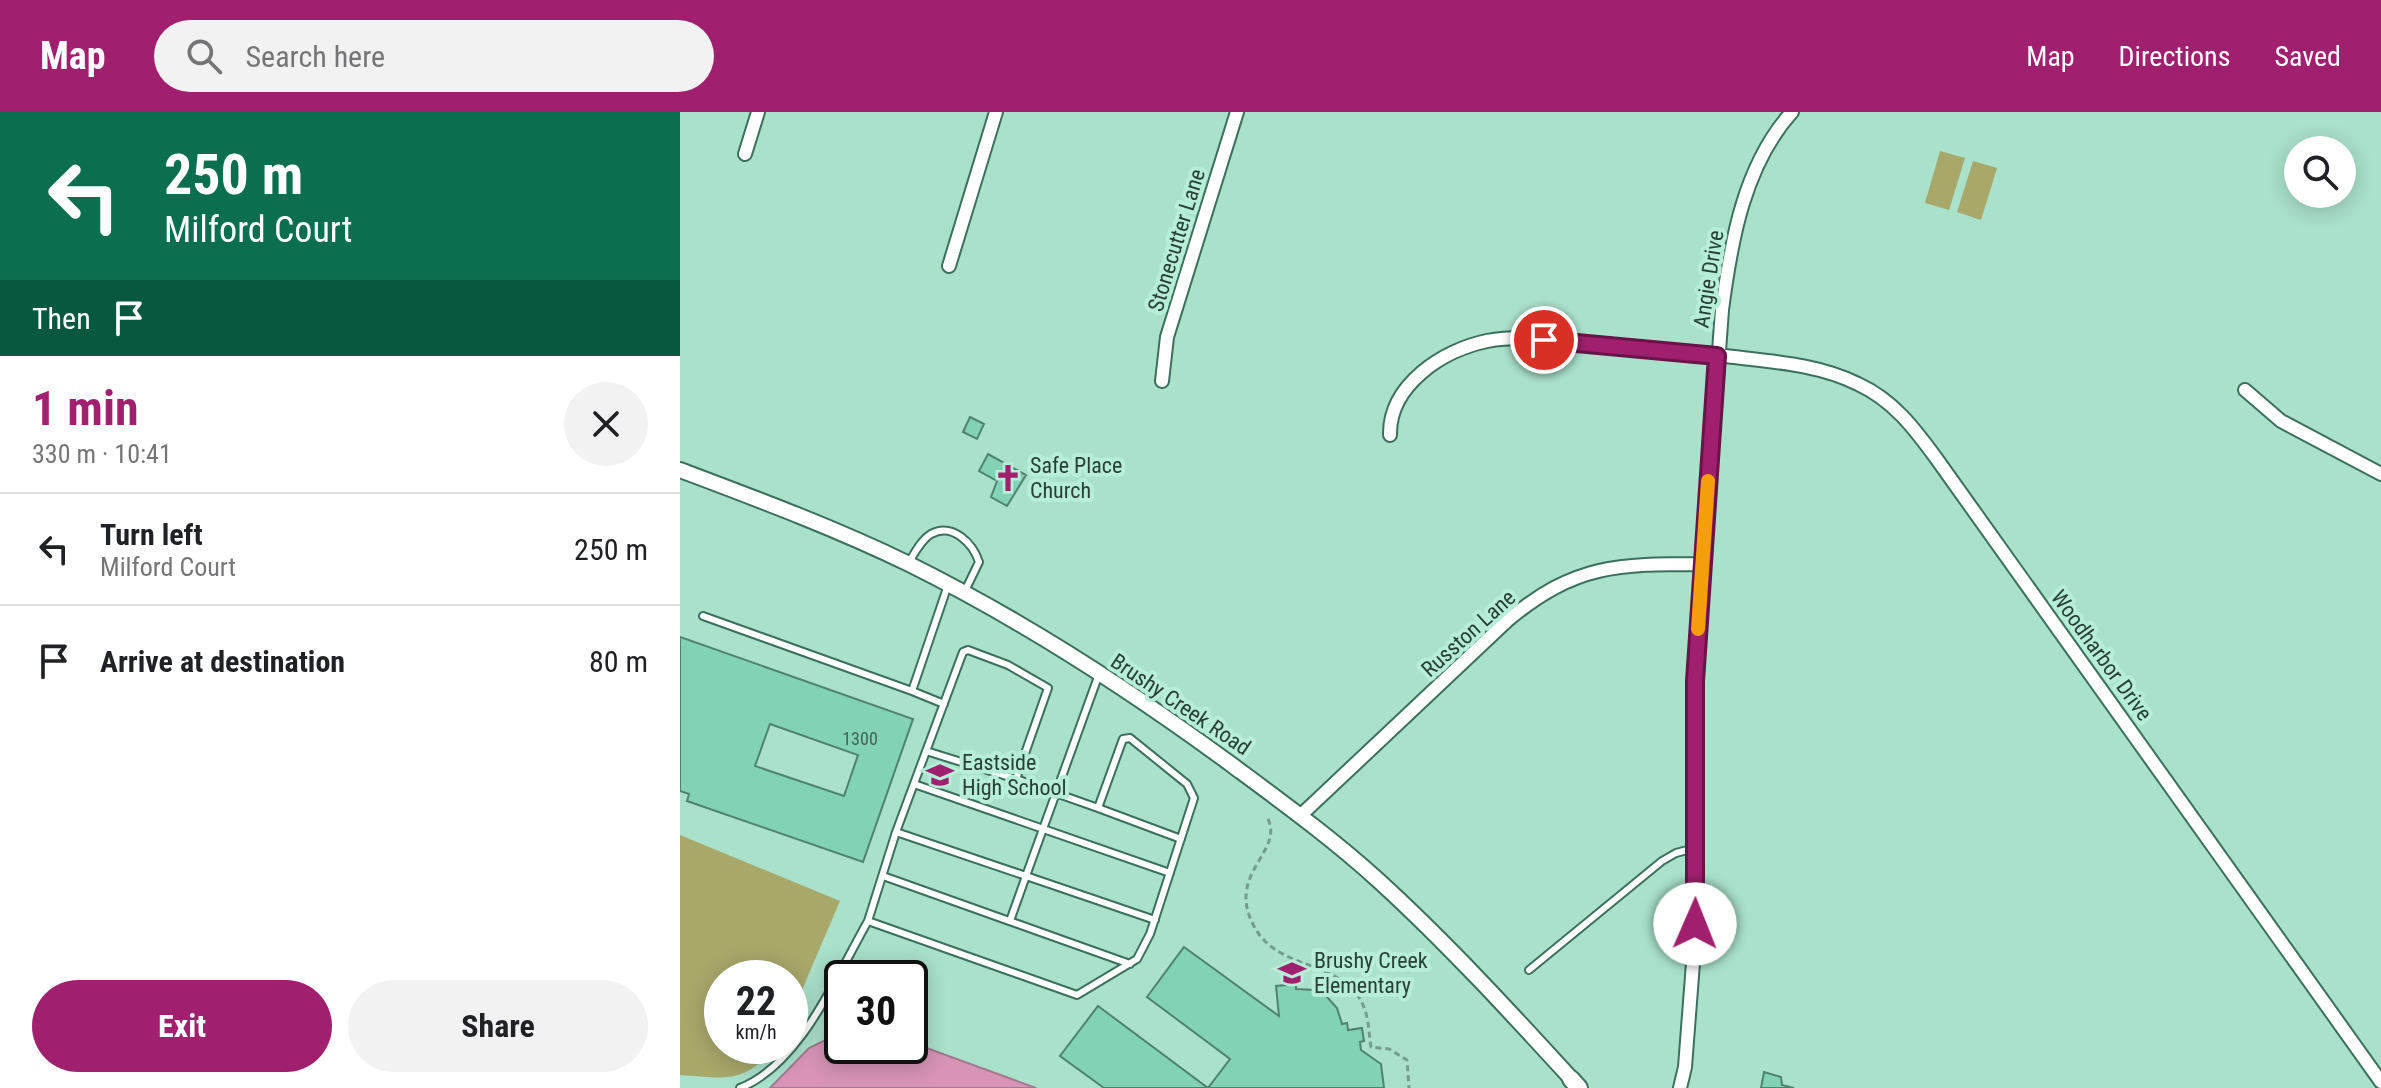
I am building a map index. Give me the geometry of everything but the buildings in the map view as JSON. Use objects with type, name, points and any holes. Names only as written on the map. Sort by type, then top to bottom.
[{"type":"street","points":[[745,154],[758,112]]},
{"type":"street","points":[[949,266],[996,112]]},
{"type":"street","name":"Stonecutter Lane","points":[[1162,381],[1167,337],[1237,112]]},
{"type":"street","name":"Angie Drive","points":[[1680,1088],[1685,1067],[1694,950],[1695,681],[1717,356],[1728,263],[1736,229],[1760,161],[1773,136],[1792,112]]},
{"type":"street","name":"Woodharbor Drive","points":[[1390,435],[1398,402],[1422,371],[1445,356],[1483,342],[1515,337],[1793,364],[1836,375],[1875,392],[1907,420],[2381,1082]]},
{"type":"street","points":[[2245,390],[2281,421],[2381,474]]},
{"type":"street","name":"Brushy Creek Road","points":[[680,470],[810,519],[908,564],[964,593],[1184,729],[1379,880],[1503,1003],[1577,1085]]},
{"type":"street","name":"Russton Lane","points":[[1300,816],[1508,620],[1541,595],[1574,577],[1610,566],[1702,564]]},
{"type":"lane","points":[[908,564],[932,533],[947,531],[963,538],[974,547],[979,562],[964,593]]},
{"type":"lane","points":[[912,691],[948,585]]},
{"type":"lane","points":[[703,616],[944,704]]},
{"type":"lane","points":[[740,1088],[769,1073],[800,1037],[868,921],[896,832],[963,652],[968,650],[1008,665],[1048,688],[1016,779]]},
{"type":"lane","points":[[1010,921],[1099,674]]},
{"type":"lane","points":[[868,921],[1077,995],[1137,959],[1155,920],[1194,798],[1187,784],[1130,738],[1123,739],[1098,808]]},
{"type":"lane","points":[[926,751],[1016,779],[1181,839]]},
{"type":"lane","points":[[914,784],[1170,873]]},
{"type":"lane","points":[[896,832],[1155,920]]},
{"type":"lane","points":[[1529,970],[1662,861],[1676,853],[1696,848]]},
{"type":"lane","points":[[883,876],[1130,964]]},
{"type":"path","points":[[1268,819],[1271,831],[1269,844],[1247,880],[1249,913],[1256,930],[1276,952],[1332,973],[1348,984],[1365,1011],[1371,1047]]},
{"type":"path","points":[[1361,1048],[1389,1049],[1407,1060],[1409,1088]]},
{"type":"shaded area","points":[[1940,151],[1965,158],[1949,210],[1925,203]]},
{"type":"shaded area","points":[[1973,161],[1997,168],[1981,220],[1957,212]]},
{"type":"shaded area","points":[[680,835],[840,901],[808,976],[808,960],[704,960],[704,1064],[757,1064],[733,1076],[680,1075]]},
{"type":"shaded area","points":[[824,1041],[824,1064],[928,1064],[928,1049],[1036,1088],[770,1088],[793,1064],[808,1064],[809,1048]]},
{"type":"slow traffic","points":[[1698,629],[1708,481]]},
{"type":"place","name":"Safe Place Church","points":[[1008,478]]},
{"type":"place","name":"Eastside High School","points":[[940,775]]},
{"type":"place","name":"Brushy Creek Elementary","points":[[1292,973]]},
{"type":"route","points":[[1544,340],[1717,356],[1695,681],[1695,924]]}]
